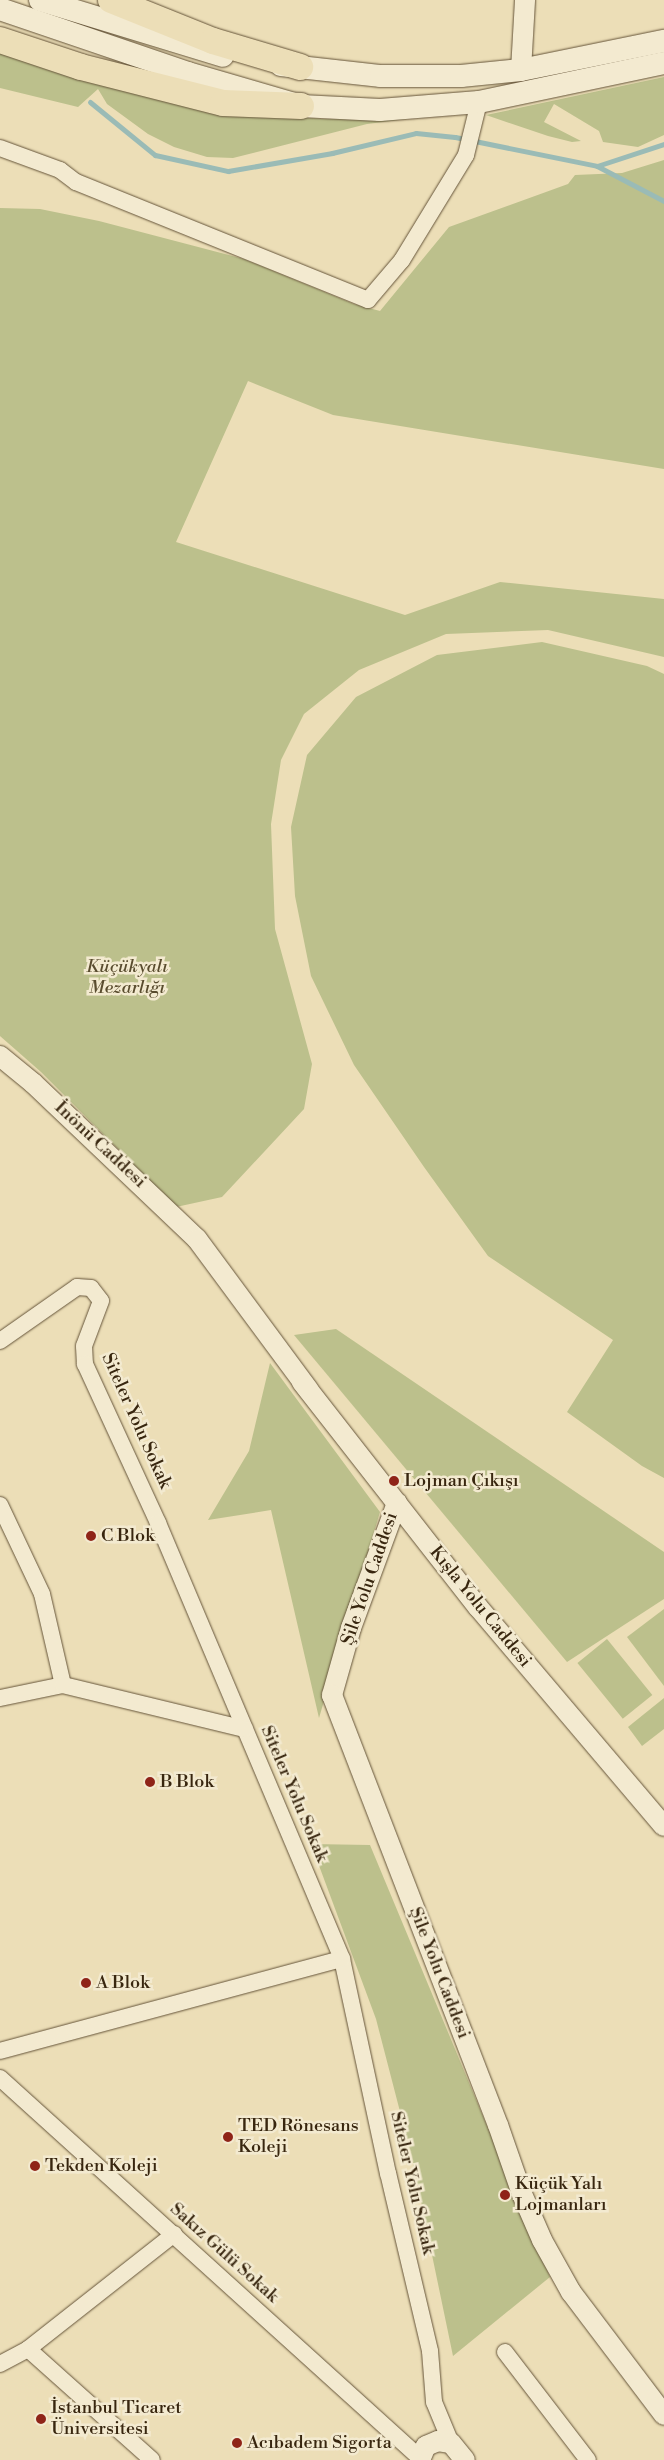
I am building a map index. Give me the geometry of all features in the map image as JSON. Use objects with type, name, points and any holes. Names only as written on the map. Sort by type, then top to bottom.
[{"type":"highway","points":[[111,0],[213,41],[300,68]]},
{"type":"highway","points":[[0,40],[81,67],[223,104],[301,106]]},
{"type":"main road","points":[[40,0],[229,58],[300,68],[381,76],[461,76],[522,70],[664,41]]},
{"type":"main road","points":[[0,9],[188,73],[301,106],[380,110],[479,102],[664,63]]},
{"type":"street","points":[[522,70],[525,0]]},
{"type":"street","points":[[0,148],[60,170],[76,182],[368,300],[402,260],[467,152],[479,102]]},
{"type":"street","name":"İnönü Caddesi","points":[[0,1056],[33,1083],[197,1239]]},
{"type":"street","name":"Kışla Yolu Caddesi","points":[[197,1239],[296,1374],[478,1607],[664,1826]]},
{"type":"street","name":"Siteler Yolu Sokak","points":[[0,1341],[77,1287],[91,1288],[101,1301],[84,1346],[85,1364],[145,1492],[342,1959],[388,2173],[428,2343],[434,2402],[460,2454]]},
{"type":"street","name":"Şile Yolu Caddesi","points":[[397,1503],[351,1628],[332,1695],[498,2125],[522,2194],[542,2240],[572,2292],[664,2414]]},
{"type":"street","points":[[0,1505],[42,1594],[63,1686]]},
{"type":"street","points":[[0,1698],[63,1686],[245,1729]]},
{"type":"street","points":[[0,2052],[342,1959]]},
{"type":"street","name":"Sakız Gülü Sokak","points":[[0,2078],[420,2459]]},
{"type":"street","points":[[0,2364],[28,2349],[174,2234]]},
{"type":"street","points":[[28,2349],[152,2460]]},
{"type":"street","points":[[505,2352],[588,2460]]},
{"type":"street","points":[[420,2459],[426,2446],[432,2442],[445,2441],[460,2454]]},
{"type":"green space","points":[[0,49],[266,115],[326,119],[407,119],[367,124],[233,158],[207,157],[174,147],[148,134],[107,104],[98,89],[78,107],[0,88]]},
{"type":"green space","points":[[664,77],[664,135],[638,147],[603,142],[599,131],[554,104],[544,122],[581,141],[572,142],[548,136],[486,115]]},
{"type":"green space","name":"Küçükyalı Mezarlığı","points":[[664,160],[664,469],[333,415],[248,381],[176,542],[405,615],[500,582],[664,599],[664,657],[548,630],[446,634],[359,670],[304,714],[281,760],[271,824],[275,929],[312,1064],[304,1109],[222,1197],[176,1207],[41,1072],[0,1036],[0,208],[40,209],[99,221],[244,259],[354,304],[380,311],[449,227],[568,184],[575,175],[622,173]]},
{"type":"green space","points":[[542,642],[647,666],[664,674],[664,1478],[642,1466],[567,1412],[613,1340],[488,1256],[424,1167],[354,1065],[311,976],[295,896],[291,827],[307,755],[356,697],[437,655]]},
{"type":"green space","points":[[336,1329],[664,1552],[664,1599],[567,1662],[294,1335]]},
{"type":"green space","points":[[270,1363],[380,1512],[319,1718],[271,1510],[208,1520],[249,1451]]},
{"type":"green space","points":[[664,1609],[664,1686],[627,1637]]},
{"type":"green space","points":[[607,1639],[652,1695],[623,1719],[577,1663]]},
{"type":"green space","points":[[664,1698],[664,1729],[642,1746],[628,1727]]},
{"type":"green space","points":[[311,1844],[370,1845],[550,2277],[453,2356],[411,2154],[376,2019]]},
{"type":"waterway","points":[[90,102],[155,155],[228,171],[332,153],[416,133],[455,137],[597,166],[664,201]]},
{"type":"waterway","points":[[597,166],[664,144]]},
{"type":"place","name":"Lojman Çıkışı","points":[[394,1481]]},
{"type":"place","name":"C Blok","points":[[91,1536]]},
{"type":"place","name":"B Blok","points":[[150,1782]]},
{"type":"place","name":"A Blok","points":[[86,1983]]},
{"type":"place","name":"TED Rönesans Koleji","points":[[228,2137]]},
{"type":"place","name":"Tekden Koleji","points":[[35,2166]]},
{"type":"place","name":"Küçük Yalı Lojmanları","points":[[505,2195]]},
{"type":"place","name":"İstanbul Ticaret Üniversitesi","points":[[41,2419]]},
{"type":"place","name":"Acıbadem Sigorta","points":[[237,2443]]}]
